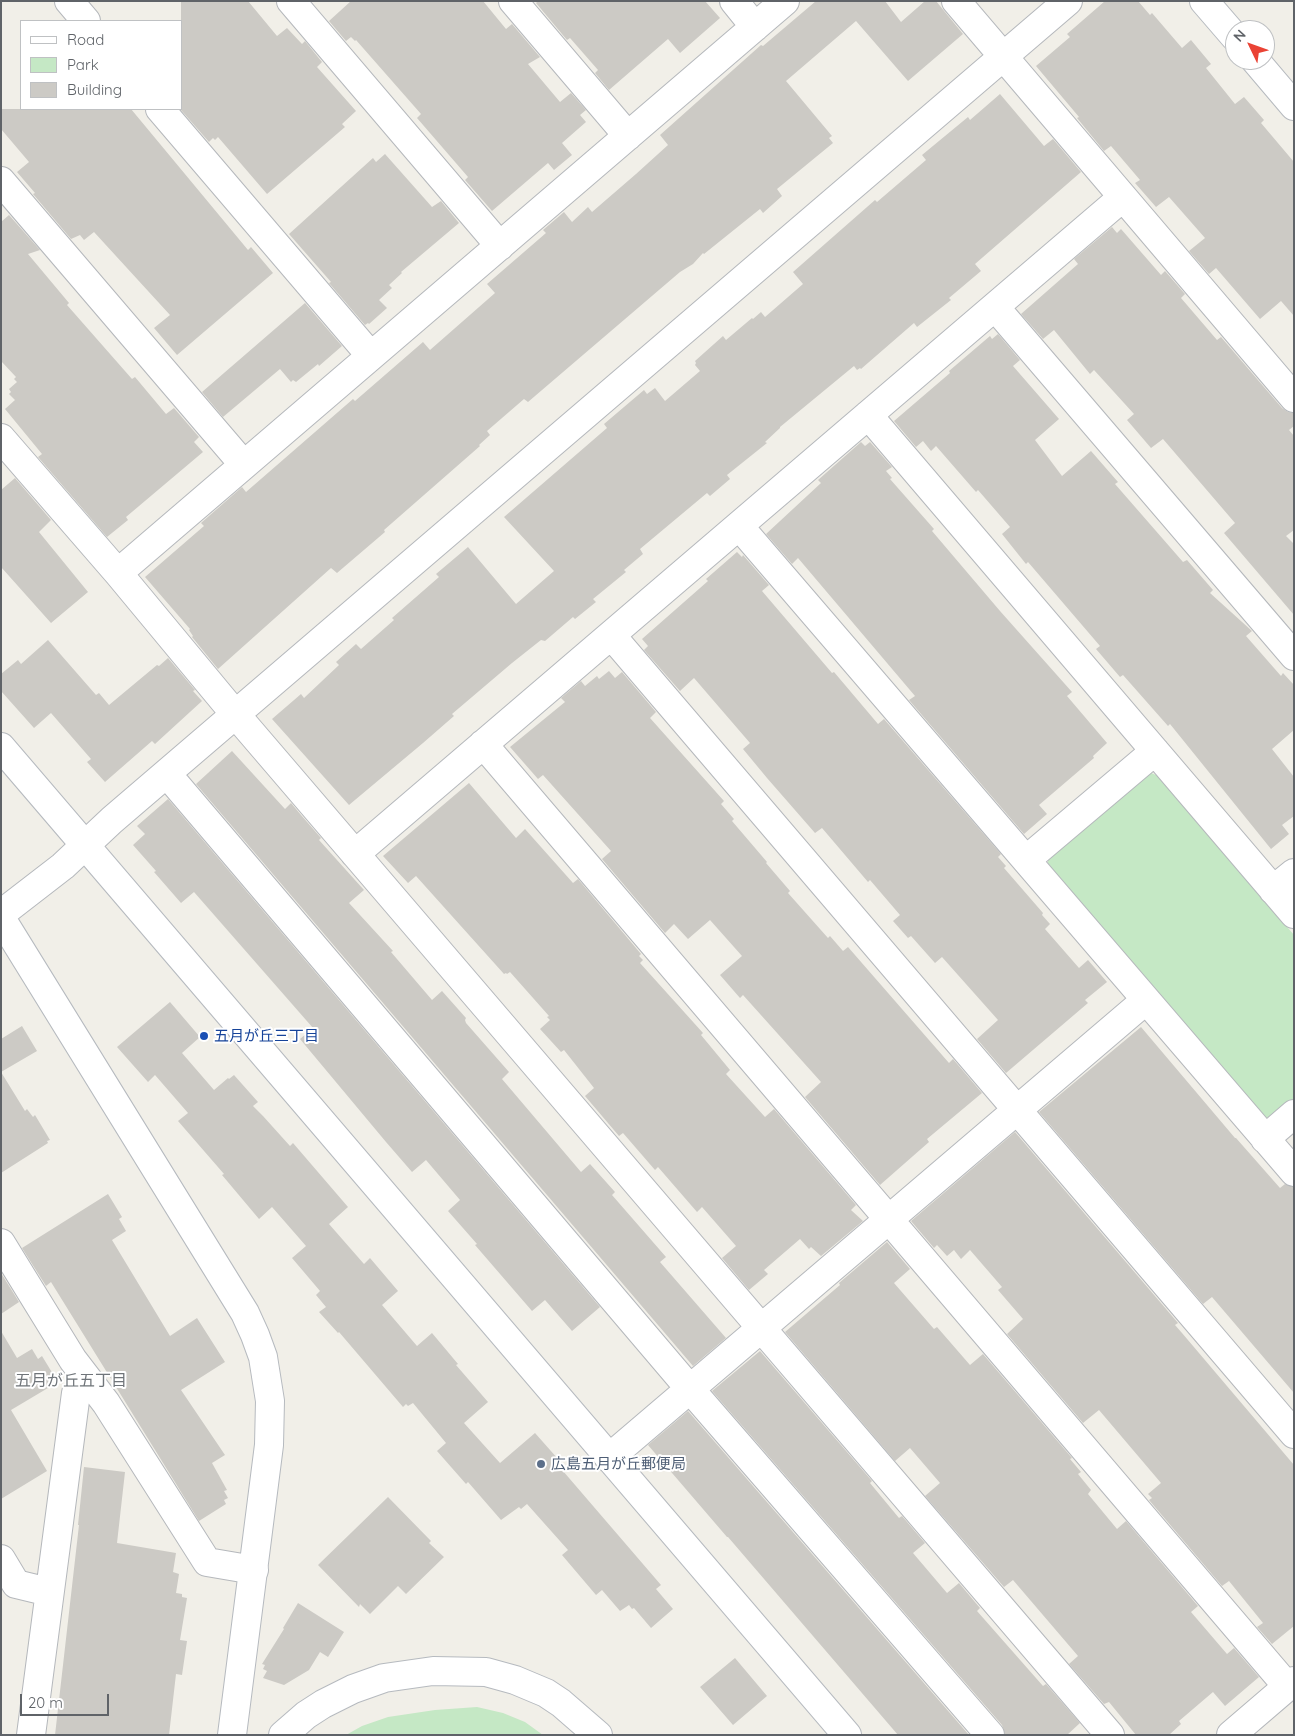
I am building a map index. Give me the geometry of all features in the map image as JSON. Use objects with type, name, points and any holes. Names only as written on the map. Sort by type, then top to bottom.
[{"type":"street","points":[[69,1],[85,20]]},
{"type":"street","points":[[291,1],[500,246]]},
{"type":"street","points":[[513,1],[628,136]]},
{"type":"street","points":[[734,1],[755,27]]},
{"type":"street","points":[[118,574],[785,1]]},
{"type":"street","points":[[956,1],[1294,398]]},
{"type":"street","points":[[1,914],[63,866],[236,714],[1068,1]]},
{"type":"street","points":[[1204,1],[1225,25]]},
{"type":"street","points":[[1263,70],[1294,106]]},
{"type":"street","points":[[161,110],[370,356]]},
{"type":"street","points":[[1,181],[244,465]]},
{"type":"street","points":[[355,854],[1123,197]]},
{"type":"street","points":[[995,307],[1294,656]]},
{"type":"street","points":[[868,415],[1294,914]]},
{"type":"street","points":[[1,438],[1110,1735]]},
{"type":"street","points":[[739,526],[1294,1172]]},
{"type":"street","points":[[611,634],[1294,1434]]},
{"type":"street","points":[[483,744],[889,1219],[1291,1683],[1231,1735]]},
{"type":"street","points":[[1,747],[847,1735]]},
{"type":"street","points":[[1026,860],[1155,751]]},
{"type":"street","points":[[167,774],[690,1389],[990,1735]]},
{"type":"street","points":[[1274,890],[1294,872]]},
{"type":"street","points":[[1,918],[246,1313],[263,1357],[271,1423],[232,1735]]},
{"type":"street","points":[[609,1458],[1146,1000]]},
{"type":"street","points":[[1265,1139],[1294,1114]]},
{"type":"street","points":[[1,1243],[73,1360],[106,1403],[207,1562],[254,1570]]},
{"type":"street","points":[[31,1735],[76,1393],[90,1382]]},
{"type":"street","points":[[1,1560],[16,1584],[49,1592]]},
{"type":"street","points":[[283,1735],[312,1712],[340,1694],[384,1678],[433,1671],[486,1672],[515,1680],[561,1703],[598,1735]]},
{"type":"green space","points":[[1149,772],[1158,776],[1294,935],[1294,1101],[1269,1118],[1264,1117],[1048,866],[1048,857]]},
{"type":"green space","points":[[477,1707],[503,1713],[525,1722],[543,1735],[346,1735],[362,1726],[388,1717],[435,1710]]},
{"type":"building","points":[[181,1],[248,1],[277,36],[287,28],[302,44],[305,41],[322,62],[317,67],[356,111],[342,124],[345,127],[267,194],[218,137],[215,140],[213,138],[209,142],[181,110]]},
{"type":"building","points":[[351,1],[483,1],[506,29],[512,24],[540,57],[528,64],[560,102],[571,93],[586,110],[580,115],[586,122],[562,143],[572,155],[554,170],[548,163],[492,211],[465,180],[468,177],[417,118],[421,114],[356,40],[351,37],[346,41],[329,21]]},
{"type":"building","points":[[538,1],[705,1],[720,18],[680,53],[668,39],[609,90],[595,73],[598,70],[570,38],[567,40],[536,3]]},
{"type":"building","points":[[816,1],[885,1],[901,22],[925,1],[936,1],[963,34],[908,81],[856,21],[786,81],[832,136],[829,138],[833,143],[777,189],[782,196],[763,213],[760,209],[703,253],[693,264],[680,272],[528,402],[524,399],[487,431],[490,435],[480,446],[384,530],[385,532],[337,573],[331,568],[218,669],[192,637],[190,629],[145,577],[204,526],[201,523],[242,487],[246,492],[353,399],[355,401],[423,342],[430,350],[495,293],[487,284],[546,233],[543,230],[564,212],[572,222],[588,207],[592,212],[668,145],[660,135],[761,45],[763,46]]},
{"type":"building","points":[[1105,1],[1138,1],[1150,15],[1152,13],[1182,48],[1191,40],[1211,64],[1206,68],[1235,104],[1244,97],[1264,120],[1261,123],[1294,162],[1294,316],[1281,301],[1260,319],[1216,268],[1209,274],[1189,251],[1205,238],[1169,197],[1156,207],[1135,183],[1140,180],[1111,146],[1104,151],[1077,118],[1079,117],[1036,66],[1070,37],[1067,34]]},
{"type":"building","points":[[1000,94],[1044,146],[1053,139],[1081,172],[975,264],[981,271],[949,298],[951,300],[917,327],[914,323],[861,369],[857,370],[854,366],[780,427],[765,442],[767,443],[727,475],[730,479],[710,496],[707,493],[640,549],[643,554],[624,570],[626,572],[593,599],[596,602],[575,619],[573,617],[545,641],[541,640],[512,663],[452,714],[454,716],[349,805],[272,719],[301,694],[304,698],[339,665],[336,662],[356,644],[361,649],[394,620],[392,618],[439,577],[436,574],[468,547],[516,604],[554,571],[504,517],[607,428],[604,424],[644,390],[647,394],[655,388],[665,401],[700,371],[695,365],[695,361],[723,336],[726,340],[761,312],[765,317],[803,284],[793,272],[875,200],[877,202],[926,160],[922,155],[968,117],[970,120]]},
{"type":"building","points":[[1,109],[132,110],[248,250],[251,247],[273,273],[177,355],[154,328],[170,315],[94,232],[84,240],[80,235],[71,239],[17,172],[29,162],[1,129]]},
{"type":"building","points":[[385,154],[432,207],[441,201],[459,223],[401,272],[389,285],[392,288],[379,300],[387,308],[369,324],[365,325],[289,234],[373,158],[376,162]]},
{"type":"building","points":[[9,215],[40,250],[28,254],[69,303],[67,305],[132,379],[135,377],[166,414],[174,408],[199,437],[194,442],[203,452],[126,517],[128,520],[107,537],[38,457],[42,454],[5,409],[15,400],[9,394],[11,392],[9,389],[17,382],[14,379],[16,377],[1,361],[1,222]]},
{"type":"building","points":[[1112,227],[1117,233],[1121,229],[1161,275],[1165,271],[1185,294],[1181,298],[1217,340],[1221,337],[1282,408],[1294,413],[1294,426],[1289,430],[1294,436],[1294,530],[1286,536],[1294,544],[1294,615],[1224,533],[1235,523],[1163,439],[1151,448],[1127,420],[1134,414],[1094,370],[1090,374],[1054,330],[1043,339],[1021,314],[1078,264],[1074,259]]},
{"type":"building","points":[[305,303],[342,346],[319,366],[318,364],[296,382],[293,380],[291,382],[280,369],[223,417],[202,392]]},
{"type":"building","points":[[998,334],[1020,360],[1013,366],[1059,419],[1035,440],[1062,476],[1091,451],[1118,482],[1115,484],[1183,562],[1187,560],[1213,590],[1210,593],[1252,631],[1246,636],[1281,676],[1283,673],[1294,685],[1294,730],[1272,749],[1294,777],[1294,816],[1282,825],[1289,834],[1271,849],[1170,724],[1168,726],[1123,675],[1120,677],[1096,649],[1100,646],[1028,562],[1026,564],[1002,534],[1010,527],[978,490],[976,492],[936,446],[931,451],[923,441],[916,447],[894,421],[990,336],[992,339]]},
{"type":"building","points":[[861,442],[865,446],[870,442],[892,467],[886,471],[892,478],[890,479],[934,529],[932,531],[1000,611],[1072,692],[1067,696],[1107,743],[1093,756],[1094,758],[1039,805],[1047,814],[1024,834],[909,700],[915,696],[798,558],[792,564],[766,534],[821,483],[818,480]]},
{"type":"building","points":[[15,478],[51,520],[39,532],[88,592],[51,623],[1,567],[1,490]]},
{"type":"building","points":[[737,552],[742,557],[743,555],[769,585],[762,591],[832,673],[834,672],[878,724],[884,719],[1001,854],[998,857],[1006,866],[1004,868],[1043,913],[1042,915],[1050,924],[1045,929],[1079,968],[1088,960],[1107,982],[1085,1000],[1088,1003],[1006,1073],[977,1039],[998,1020],[942,957],[935,963],[911,936],[908,938],[893,921],[900,915],[870,880],[868,882],[822,828],[815,833],[767,778],[743,749],[750,743],[694,678],[680,691],[644,650],[648,646],[642,639],[708,581],[706,579]]},
{"type":"building","points":[[48,640],[96,695],[99,693],[109,705],[168,658],[202,701],[155,744],[152,741],[105,782],[87,762],[91,759],[51,713],[34,728],[1,691],[1,674],[18,660],[21,664]]},
{"type":"building","points":[[609,671],[615,678],[622,672],[656,712],[650,718],[724,801],[721,804],[734,819],[732,821],[790,891],[788,893],[828,938],[830,936],[843,951],[848,947],[949,1063],[953,1059],[982,1093],[927,1139],[929,1142],[880,1185],[805,1097],[821,1082],[743,995],[740,998],[720,975],[742,956],[710,920],[688,939],[674,924],[665,933],[602,859],[611,851],[543,775],[538,779],[510,747],[565,702],[561,698],[581,681],[585,686],[597,676],[599,679]]},
{"type":"building","points":[[232,751],[285,809],[291,803],[321,838],[319,840],[364,890],[349,903],[393,951],[391,952],[432,1000],[442,991],[466,1018],[466,1023],[509,1072],[502,1079],[581,1172],[590,1164],[615,1192],[612,1195],[666,1257],[660,1262],[726,1338],[693,1366],[196,784]]},
{"type":"building","points":[[469,783],[516,838],[525,829],[573,883],[578,879],[641,954],[639,956],[643,960],[640,963],[703,1033],[701,1035],[730,1070],[726,1074],[765,1117],[774,1109],[856,1205],[851,1210],[863,1221],[821,1256],[811,1247],[809,1249],[800,1239],[764,1270],[768,1274],[749,1290],[722,1258],[736,1246],[702,1207],[697,1212],[658,1167],[655,1170],[623,1133],[619,1136],[585,1096],[594,1088],[564,1050],[561,1052],[540,1029],[550,1020],[547,1017],[549,1016],[510,972],[504,974],[416,876],[408,883],[383,856]]},
{"type":"building","points":[[168,799],[600,1307],[572,1331],[545,1300],[532,1311],[448,1211],[460,1200],[426,1160],[412,1172],[300,1039],[313,1028],[194,892],[181,903],[133,845],[145,834],[137,826]]},
{"type":"building","points":[[170,1002],[200,1037],[182,1053],[214,1090],[234,1075],[258,1102],[253,1106],[290,1146],[293,1143],[348,1207],[329,1224],[364,1264],[370,1258],[398,1291],[382,1305],[417,1346],[432,1333],[458,1364],[456,1365],[488,1402],[464,1423],[500,1463],[535,1433],[566,1468],[563,1471],[661,1585],[656,1589],[673,1609],[651,1628],[634,1608],[632,1609],[629,1605],[620,1611],[602,1590],[596,1595],[562,1555],[568,1550],[527,1504],[521,1509],[519,1507],[501,1520],[468,1482],[466,1484],[437,1451],[446,1443],[413,1403],[408,1406],[406,1404],[403,1407],[339,1332],[319,1312],[326,1307],[316,1295],[320,1291],[292,1258],[306,1246],[272,1207],[259,1219],[222,1175],[224,1174],[178,1121],[188,1113],[155,1075],[148,1082],[117,1047]]},
{"type":"building","points":[[22,1026],[37,1051],[1,1072],[1,1039]]},
{"type":"building","points":[[1141,1027],[1280,1188],[1285,1184],[1294,1187],[1294,1393],[1212,1297],[1203,1304],[1039,1112]]},
{"type":"building","points":[[1,1072],[25,1111],[27,1109],[33,1117],[35,1115],[50,1140],[1,1173]]},
{"type":"building","points":[[1015,1132],[1178,1323],[1175,1325],[1294,1465],[1294,1626],[1272,1644],[1257,1627],[1263,1623],[1229,1581],[1222,1586],[1149,1500],[1152,1498],[1148,1494],[1161,1483],[1099,1410],[1083,1423],[1007,1334],[1023,1319],[998,1290],[1002,1287],[970,1250],[961,1259],[954,1250],[947,1256],[937,1245],[934,1248],[911,1221]]},
{"type":"building","points":[[108,1194],[122,1217],[119,1219],[126,1231],[112,1240],[170,1336],[197,1318],[225,1362],[181,1390],[225,1455],[212,1463],[227,1490],[224,1491],[228,1498],[224,1500],[226,1504],[199,1521],[51,1282],[46,1286],[22,1248]]},
{"type":"building","points":[[887,1242],[910,1269],[894,1283],[934,1329],[937,1327],[970,1365],[983,1354],[1072,1458],[1070,1459],[1081,1472],[1078,1474],[1091,1490],[1088,1494],[1117,1529],[1126,1521],[1198,1606],[1191,1612],[1227,1654],[1234,1648],[1259,1677],[1225,1706],[1213,1692],[1179,1721],[1181,1724],[1169,1735],[1136,1735],[1109,1702],[1104,1704],[1069,1664],[1078,1656],[1013,1580],[1004,1587],[925,1496],[940,1483],[910,1448],[895,1461],[785,1332]]},
{"type":"building","points":[[1,1273],[19,1302],[1,1314]]},
{"type":"building","points":[[1,1331],[17,1358],[32,1349],[38,1359],[42,1356],[56,1379],[52,1382],[53,1385],[11,1410],[47,1471],[1,1499]]},
{"type":"building","points":[[760,1351],[872,1481],[870,1483],[899,1518],[902,1516],[925,1543],[913,1553],[947,1593],[959,1583],[980,1608],[977,1611],[1043,1686],[1046,1684],[1080,1723],[1067,1735],[1005,1735],[1002,1725],[712,1391]]},
{"type":"building","points":[[688,1411],[969,1735],[898,1735],[648,1445]]},
{"type":"building","points":[[84,1467],[125,1472],[117,1543],[176,1553],[173,1572],[179,1574],[176,1593],[182,1594],[182,1597],[187,1598],[180,1640],[187,1641],[182,1675],[176,1674],[169,1735],[55,1735]]},
{"type":"building","points":[[388,1497],[444,1557],[406,1594],[398,1586],[370,1614],[360,1604],[359,1607],[318,1565]]},
{"type":"building","points":[[298,1603],[344,1632],[328,1657],[320,1652],[309,1670],[284,1685],[263,1678],[267,1671],[263,1669],[265,1665],[262,1664]]},
{"type":"building","points":[[735,1658],[767,1696],[733,1725],[700,1687]]},
{"type":"place","name":"五月が丘三丁目","points":[[204,1036]]},
{"type":"place","name":"広島五月が丘郵便局","points":[[541,1464]]},
{"type":"district","name":"五月が丘五丁目","points":[[71,1381]]}]
